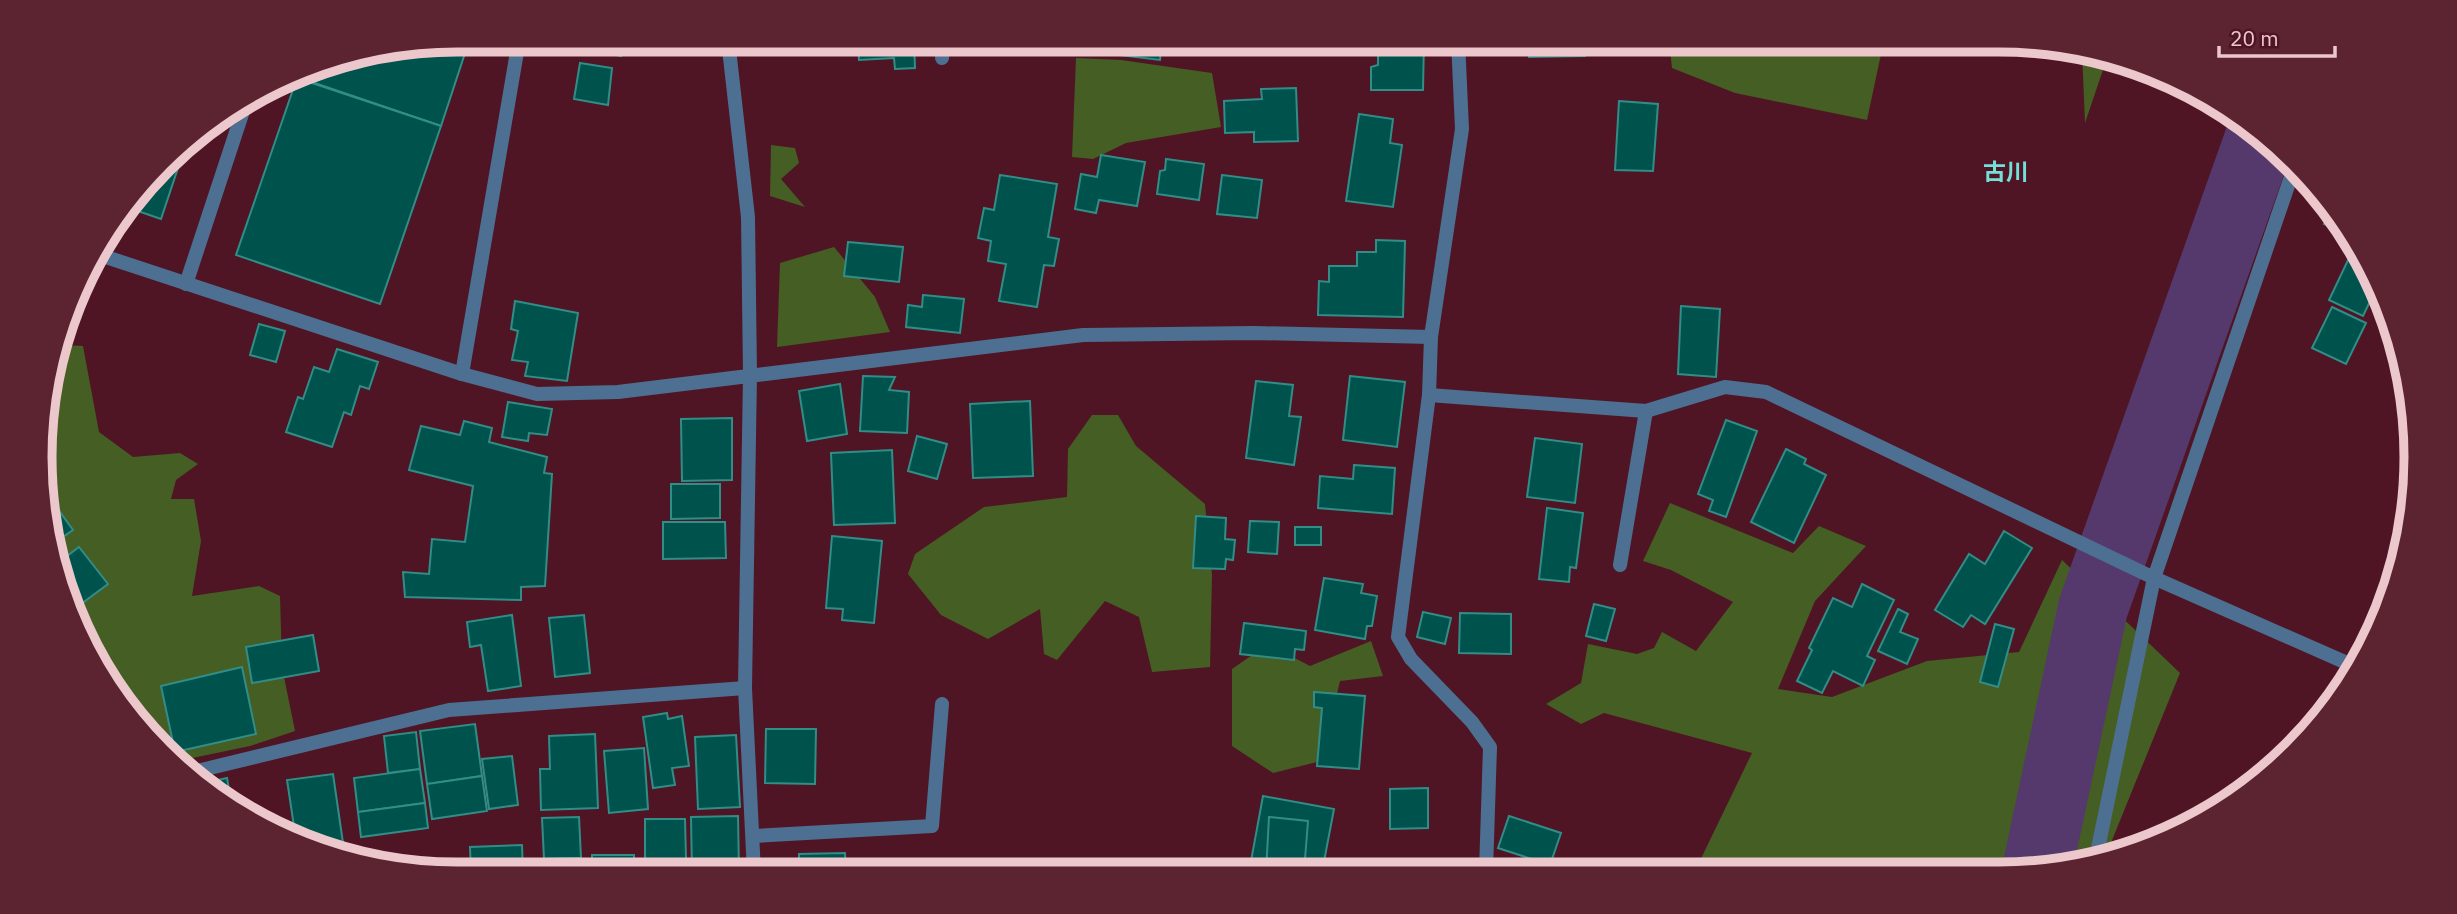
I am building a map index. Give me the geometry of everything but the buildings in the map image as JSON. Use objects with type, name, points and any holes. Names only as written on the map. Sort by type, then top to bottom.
[{"type":"street","points":[[462,374],[514,52]]},
{"type":"street","points":[[728,52],[748,217],[750,374],[745,688],[754,862]]},
{"type":"street","points":[[942,52],[942,58]]},
{"type":"street","points":[[1459,52],[1462,129],[1431,337],[1429,395],[1398,637],[1411,659],[1472,722],[1490,747],[1486,862]]},
{"type":"street","points":[[186,284],[242,115]]},
{"type":"street","points":[[2098,850],[2154,579],[2291,176]]},
{"type":"street","points":[[106,257],[462,374],[537,394],[618,392],[1083,335],[1254,333],[1431,337]]},
{"type":"street","points":[[1429,395],[1646,411],[1725,387],[1766,392],[2154,579],[2347,663]]},
{"type":"street","points":[[1620,565],[1646,411]]},
{"type":"street","points":[[201,770],[449,710],[745,688]]},
{"type":"street","points":[[754,836],[932,826],[942,704]]},
{"type":"green space","points":[[1670,52],[1881,52],[1867,120],[1735,93],[1672,68]]},
{"type":"green space","points":[[1076,58],[1121,60],[1212,73],[1221,127],[1126,143],[1093,159],[1072,157]]},
{"type":"green space","points":[[2082,61],[2104,66],[2085,123]]},
{"type":"green space","points":[[771,145],[795,148],[799,163],[781,179],[805,207],[770,196]]},
{"type":"green space","points":[[834,247],[875,297],[890,332],[777,347],[780,263]]},
{"type":"green space","points":[[68,345],[83,346],[99,432],[133,457],[180,453],[198,464],[176,480],[171,499],[194,499],[201,541],[192,596],[259,586],[280,596],[282,667],[295,731],[250,746],[188,759],[153,724],[121,682],[83,612],[66,562],[53,483],[53,431],[60,378]]},
{"type":"green space","points":[[1092,415],[1118,415],[1136,446],[1205,504],[1212,575],[1210,667],[1152,672],[1139,617],[1105,601],[1057,660],[1044,654],[1040,609],[988,639],[941,615],[908,574],[915,554],[984,507],[1067,497],[1068,449]]},
{"type":"green space","points":[[1670,503],[1793,553],[1819,526],[1866,546],[1815,601],[1778,689],[1832,697],[1927,661],[2019,652],[2062,560],[2180,673],[2109,847],[2053,858],[2000,862],[1699,862],[1752,753],[1604,713],[1581,724],[1546,704],[1581,683],[1588,644],[1637,654],[1654,648],[1662,632],[1696,651],[1733,602],[1671,570],[1643,561]]},
{"type":"green space","points":[[1371,641],[1383,676],[1340,681],[1321,761],[1273,773],[1232,746],[1232,669],[1268,644],[1310,666]]},
{"type":"waterway","points":[[2039,860],[2093,608],[2257,145]]},
{"type":"district","name":"古川","points":[[2006,172]]}]
